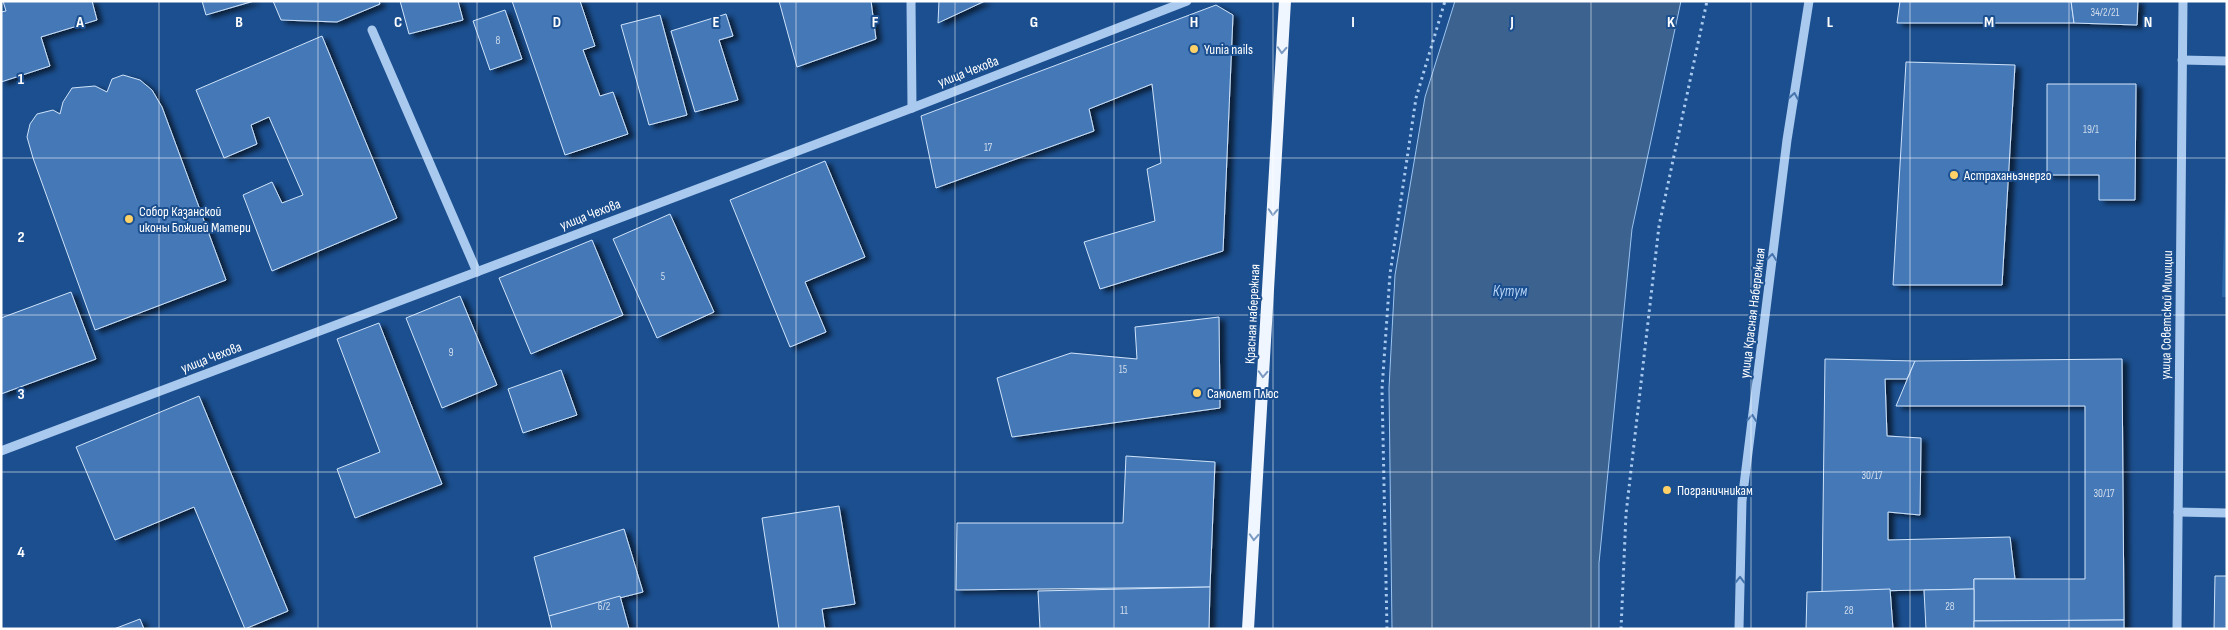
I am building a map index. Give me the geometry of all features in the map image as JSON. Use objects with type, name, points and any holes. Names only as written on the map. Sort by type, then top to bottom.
[{"type":"main road","name":"Красная набережная","points":[[1248,629],[1285,1]]},
{"type":"street","points":[[911,1],[912,108]]},
{"type":"street","name":"улица Чехова","points":[[1,451],[912,108],[1187,1]]},
{"type":"street","name":"улица Красная Набережная","points":[[1739,629],[1742,502],[1787,140],[1808,1]]},
{"type":"street","name":"улица Советской Милиции","points":[[2177,629],[2183,1]]},
{"type":"street","points":[[372,30],[477,272]]},
{"type":"street","points":[[2182,60],[2227,61]]},
{"type":"street","points":[[2178,512],[2227,513]]},
{"type":"path","points":[[1387,629],[1382,389],[1390,274],[1416,98],[1445,1]]},
{"type":"path","points":[[1621,629],[1626,514],[1659,226],[1707,1]]},
{"type":"shaded area","points":[[2227,135],[2227,297],[2222,297]]},
{"type":"water","name":"Кутум","points":[[1455,1],[1681,1],[1632,229],[1599,563],[1599,629],[1392,629],[1389,388],[1395,275],[1425,97]]},
{"type":"building","points":[[3,1],[92,1],[97,20],[41,37],[50,66],[1,82],[1,12],[6,11]]},
{"type":"building","points":[[202,1],[254,1],[206,15]]},
{"type":"building","points":[[273,1],[379,1],[380,4],[337,22],[281,20]]},
{"type":"building","points":[[400,1],[458,1],[463,20],[409,34]]},
{"type":"building","points":[[512,1],[580,1],[595,46],[583,50],[600,96],[613,92],[628,134],[565,155]]},
{"type":"building","points":[[779,1],[871,1],[876,39],[797,67]]},
{"type":"building","points":[[939,1],[985,1],[938,23]]},
{"type":"building","points":[[1900,1],[2071,1],[2074,23],[1897,23]]},
{"type":"building","points":[[2071,1],[2138,1],[2137,25],[2074,23]]},
{"type":"building","points":[[1216,5],[1233,15],[1223,251],[1100,289],[1084,242],[1155,221],[1147,169],[1161,163],[1152,84],[1089,109],[1094,131],[936,188],[921,116]]},
{"type":"building","points":[[505,10],[522,59],[490,70],[473,21]]},
{"type":"building","points":[[726,14],[733,36],[719,40],[738,100],[695,112],[671,31]]},
{"type":"building","points":[[660,15],[687,115],[649,125],[621,25]]},
{"type":"building","points":[[322,36],[397,218],[272,271],[243,195],[272,182],[282,203],[303,195],[269,117],[251,125],[257,144],[224,158],[196,90]]},
{"type":"building","name":"Астраханьэнерго","points":[[1906,62],[2015,65],[2002,285],[1893,285]]},
{"type":"building","name":"Собор Казанской иконы Божией Матери","points":[[123,75],[140,80],[152,90],[162,107],[226,280],[95,330],[27,137],[30,124],[37,114],[53,110],[60,114],[63,102],[72,88],[95,86],[107,92],[112,79]]},
{"type":"building","points":[[2047,84],[2136,84],[2135,200],[2099,200],[2099,175],[2047,175]]},
{"type":"building","points":[[825,161],[865,257],[805,282],[826,332],[790,347],[730,200]]},
{"type":"building","points":[[670,214],[714,312],[657,338],[613,239]]},
{"type":"building","points":[[592,240],[623,315],[531,354],[499,278]]},
{"type":"building","points":[[71,292],[96,359],[1,394],[1,318]]},
{"type":"building","points":[[460,296],[497,385],[442,408],[406,318]]},
{"type":"building","points":[[1219,317],[1220,408],[1012,437],[997,378],[1071,353],[1137,359],[1135,327]]},
{"type":"building","points":[[379,323],[442,484],[355,518],[337,469],[380,452],[337,339]]},
{"type":"building","points":[[1825,359],[1915,361],[1907,379],[1885,379],[1887,436],[1921,438],[1920,515],[1888,512],[1888,540],[2010,537],[2015,579],[1974,579],[1974,589],[1822,592]]},
{"type":"building","points":[[2122,359],[2124,620],[1974,621],[1974,579],[2085,579],[2085,406],[1896,406],[1915,361]]},
{"type":"building","points":[[561,370],[577,415],[523,433],[508,389]]},
{"type":"building","points":[[199,396],[288,611],[245,629],[194,507],[115,540],[76,447]]},
{"type":"building","points":[[1126,456],[1215,462],[1210,587],[956,590],[957,523],[1123,523]]},
{"type":"building","points":[[839,506],[855,604],[822,609],[825,629],[779,629],[762,518]]},
{"type":"building","points":[[624,529],[643,592],[549,616],[534,557]]},
{"type":"building","points":[[2215,576],[2227,576],[2227,629],[2214,629]]},
{"type":"building","points":[[1210,587],[1209,629],[1040,629],[1038,591]]},
{"type":"building","points":[[1890,589],[1893,629],[1806,629],[1807,592]]},
{"type":"building","points":[[1974,589],[1974,629],[1926,629],[1924,590]]},
{"type":"building","points":[[620,596],[629,629],[552,629],[549,616]]},
{"type":"building","points":[[140,619],[144,629],[114,629]]},
{"type":"building","points":[[2124,620],[2124,629],[1974,629],[1974,621]]},
{"type":"place","name":"Yunia nails","points":[[1194,49]]},
{"type":"place","name":"Астраханьэнерго","points":[[1954,175]]},
{"type":"place","name":"Собор Казанской иконы Божией Матери","points":[[129,219]]},
{"type":"place","name":"Самолет Плюс","points":[[1197,393]]},
{"type":"place","name":"Пограничникам","points":[[1667,490]]}]
